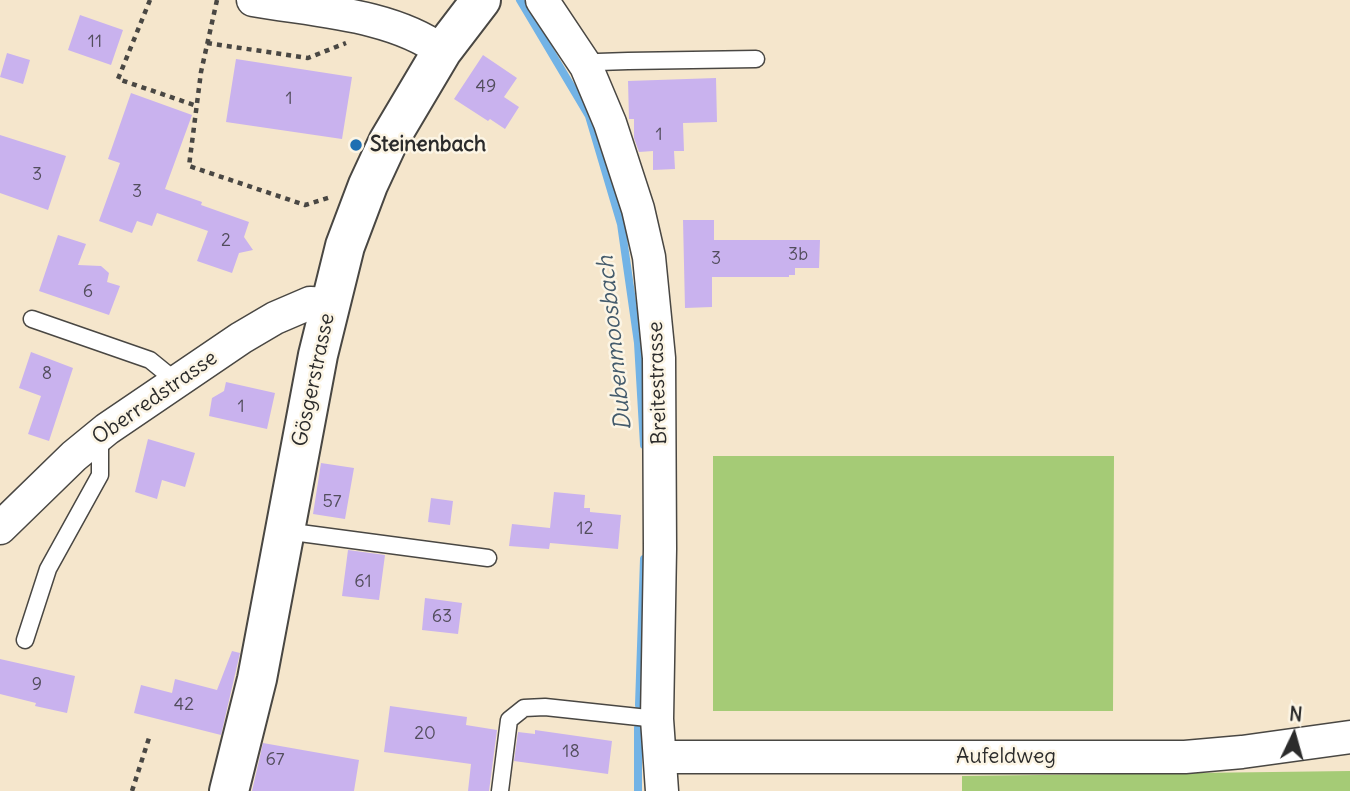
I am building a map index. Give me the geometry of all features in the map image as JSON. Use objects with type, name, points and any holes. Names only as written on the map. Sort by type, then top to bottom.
[{"type":"main road","name":"Gösgerstrasse","points":[[229,791],[257,679],[330,303],[345,246],[388,142],[442,51],[481,0]]},
{"type":"street","points":[[253,0],[372,21],[422,37],[442,51]]},
{"type":"street","name":"Breitestrasse","points":[[541,0],[586,66],[610,122],[638,209],[649,257],[659,358],[657,719],[662,791]]},
{"type":"street","name":"Oberredstrasse","points":[[0,528],[100,434],[275,318],[310,303],[330,303]]},
{"type":"street","name":"Aufeldweg","points":[[660,757],[1185,757],[1350,737]]},
{"type":"lane","points":[[586,66],[598,62],[757,59]]},
{"type":"lane","points":[[32,319],[150,360],[177,382]]},
{"type":"lane","points":[[25,640],[48,569],[100,475],[100,434]]},
{"type":"lane","points":[[285,531],[488,558]]},
{"type":"lane","points":[[500,791],[509,720],[524,708],[545,707],[657,719]]},
{"type":"path","points":[[150,0],[118,79],[197,106]]},
{"type":"path","points":[[217,0],[207,43],[189,166],[305,205],[368,185]]},
{"type":"path","points":[[207,43],[308,58],[343,46],[372,21]]},
{"type":"path","points":[[132,791],[149,738]]},
{"type":"green space","points":[[713,456],[1114,456],[1113,711],[713,711]]},
{"type":"green space","points":[[1350,771],[1350,791],[962,791],[962,776]]},
{"type":"building","points":[[80,15],[123,30],[111,65],[68,50]]},
{"type":"building","points":[[7,53],[30,60],[23,84],[0,77]]},
{"type":"building","points":[[483,55],[517,78],[504,97],[519,107],[505,129],[454,99]]},
{"type":"building","points":[[236,59],[352,77],[342,139],[226,122]]},
{"type":"building","points":[[716,78],[717,122],[683,123],[684,151],[674,151],[675,169],[653,170],[653,151],[639,152],[634,138],[634,119],[629,119],[628,81]]},
{"type":"building","points":[[131,93],[192,115],[165,189],[249,222],[244,237],[253,250],[239,253],[232,273],[197,261],[208,231],[157,213],[152,226],[137,221],[132,233],[99,221],[120,163],[108,159]]},
{"type":"building","points":[[0,135],[66,156],[48,210],[0,193]]},
{"type":"building","points":[[683,220],[714,220],[714,240],[820,240],[819,268],[795,268],[795,275],[789,277],[712,277],[712,307],[685,308]]},
{"type":"building","points":[[58,235],[86,244],[78,265],[101,266],[109,273],[107,282],[120,286],[109,315],[39,291]]},
{"type":"building","points":[[31,352],[73,368],[49,441],[28,434],[41,396],[19,388]]},
{"type":"building","points":[[226,382],[275,393],[267,429],[209,416],[212,398],[224,391]]},
{"type":"building","points":[[148,439],[195,453],[185,487],[162,480],[157,499],[135,492]]},
{"type":"building","points":[[321,463],[354,468],[345,519],[313,514]]},
{"type":"building","points":[[554,492],[585,495],[584,508],[590,508],[590,512],[621,515],[618,549],[550,543],[549,549],[509,546],[512,524],[550,528]]},
{"type":"building","points":[[431,498],[453,501],[450,525],[428,522]]},
{"type":"building","points":[[348,550],[385,555],[379,600],[342,596]]},
{"type":"building","points":[[425,598],[462,603],[458,634],[422,630]]},
{"type":"building","points":[[232,651],[240,653],[221,735],[134,713],[141,685],[172,693],[175,679],[217,690]]},
{"type":"building","points":[[0,659],[75,676],[67,713],[0,694]]},
{"type":"building","points":[[390,706],[467,717],[466,725],[497,730],[489,791],[468,791],[471,764],[384,752]]},
{"type":"building","points":[[535,730],[612,741],[608,774],[514,761],[518,732],[535,734]]},
{"type":"building","points":[[263,743],[359,760],[354,791],[252,791]]},
{"type":"waterway","name":"Dubenmoosbach","points":[[520,0],[589,116],[621,224],[638,343],[644,445]]},
{"type":"waterway","name":"Dubenmoosbach","points":[[639,705],[644,559]]},
{"type":"waterway","name":"Dubenmoosbach","points":[[638,728],[638,791]]},
{"type":"place","name":"Steinenbach","points":[[356,145]]}]
